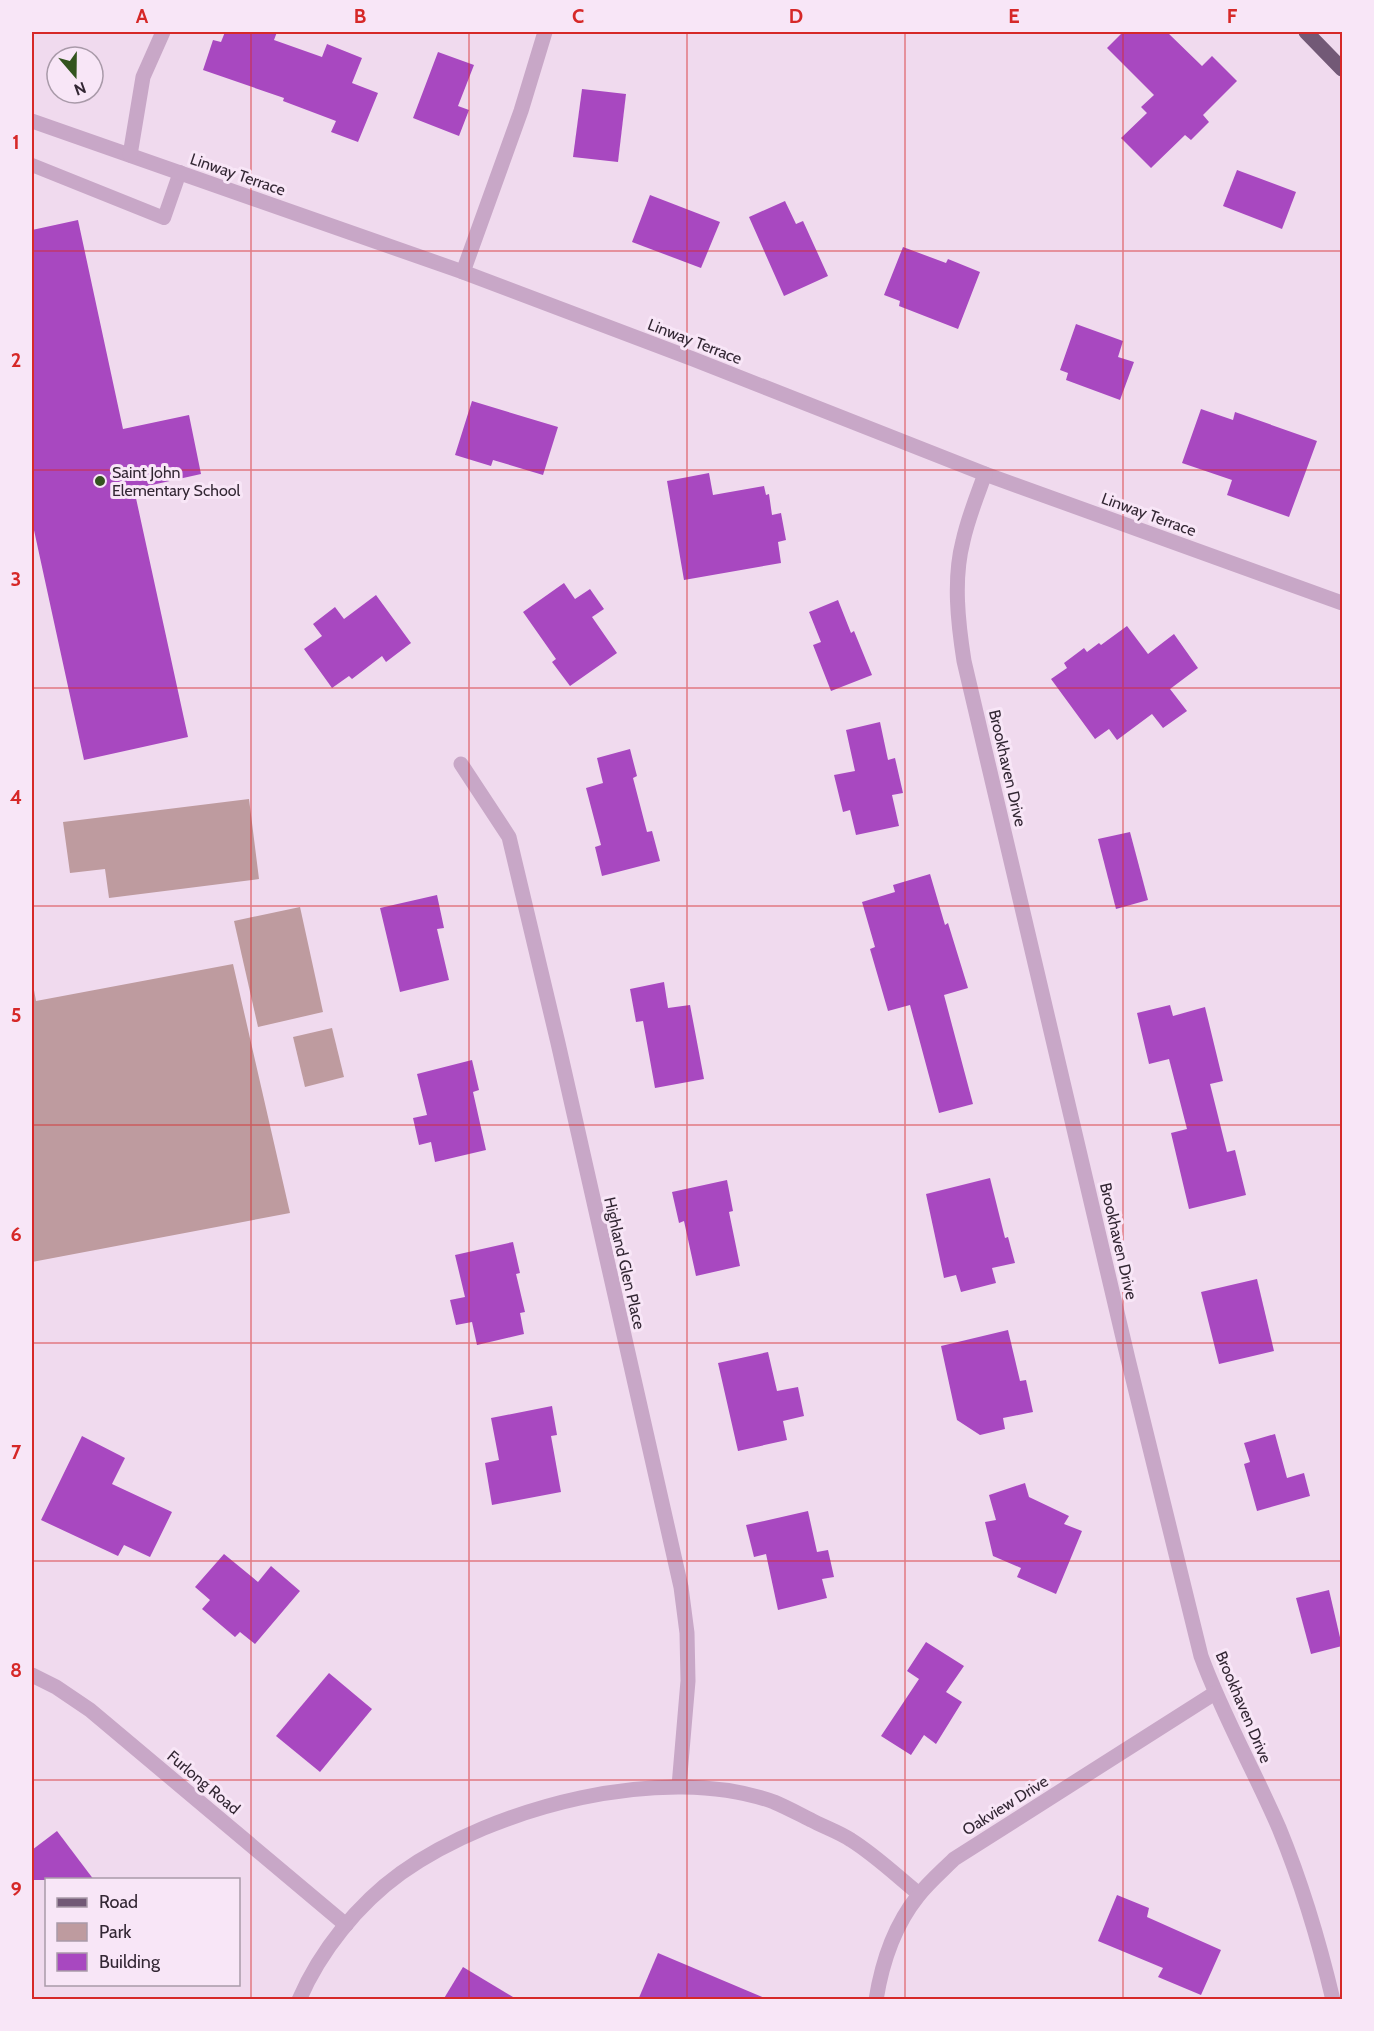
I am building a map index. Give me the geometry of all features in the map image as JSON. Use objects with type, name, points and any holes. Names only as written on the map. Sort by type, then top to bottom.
[{"type":"main road","points":[[1306,32],[1342,69]]},
{"type":"street","points":[[130,155],[143,77],[163,32]]},
{"type":"street","points":[[463,272],[521,111],[546,32]]},
{"type":"street","name":"Linway Terrace","points":[[32,121],[463,272],[693,359],[985,474],[1342,603]]},
{"type":"street","name":"Brookhaven Drive","points":[[985,474],[960,554],[958,597],[964,661],[1155,1470],[1202,1656],[1215,1693],[1278,1827],[1295,1869],[1317,1935],[1333,2000]]},
{"type":"street","name":"Highland Glen Place","points":[[461,764],[509,837],[681,1587],[687,1633],[688,1680],[679,1786]]},
{"type":"street","name":"Furlong Road","points":[[32,1675],[56,1687],[90,1710],[346,1925]]},
{"type":"street","name":"Oakview Drive","points":[[876,2000],[891,1941],[919,1894],[954,1859],[1215,1693]]},
{"type":"street","points":[[300,2000],[305,1986],[330,1945],[346,1925],[400,1874],[444,1845],[496,1822],[567,1801],[622,1791],[679,1786],[727,1790],[774,1802],[852,1840],[919,1894]]},
{"type":"lane","points":[[32,165],[164,218],[180,172]]},
{"type":"green space","points":[[249,799],[259,879],[109,898],[105,869],[70,873],[63,822]]},
{"type":"green space","points":[[300,907],[323,1012],[258,1027],[234,921]]},
{"type":"green space","points":[[233,964],[290,1213],[32,1262],[32,979],[36,1001]]},
{"type":"green space","points":[[332,1028],[344,1077],[305,1087],[293,1037]]},
{"type":"building","points":[[225,32],[277,32],[274,40],[322,57],[327,44],[362,58],[352,83],[378,93],[358,142],[331,132],[336,121],[283,101],[284,98],[203,70],[213,40],[221,42]]},
{"type":"building","points":[[1123,32],[1167,32],[1202,66],[1212,56],[1237,81],[1203,115],[1209,122],[1191,140],[1185,135],[1151,168],[1121,138],[1147,113],[1141,107],[1154,95],[1107,48]]},
{"type":"building","points":[[438,52],[474,65],[458,106],[469,110],[459,136],[413,118]]},
{"type":"building","points":[[582,89],[626,94],[618,162],[573,157]]},
{"type":"building","points":[[1237,170],[1296,192],[1282,229],[1223,206]]},
{"type":"building","points":[[650,195],[720,222],[701,268],[632,242]]},
{"type":"building","points":[[785,201],[796,224],[803,221],[828,276],[784,296],[749,217]]},
{"type":"building","name":"Saint John Elementary School","points":[[78,220],[123,429],[189,415],[201,474],[134,489],[188,737],[84,760],[32,521],[32,230]]},
{"type":"building","points":[[903,247],[946,263],[948,259],[980,272],[958,329],[899,306],[900,301],[884,295]]},
{"type":"building","points":[[1076,324],[1123,341],[1118,357],[1134,362],[1120,400],[1066,380],[1068,373],[1060,370]]},
{"type":"building","points":[[472,401],[558,427],[543,475],[493,460],[491,466],[455,455]]},
{"type":"building","points":[[1201,409],[1233,420],[1235,412],[1317,441],[1289,517],[1227,495],[1232,480],[1182,463]]},
{"type":"building","points":[[709,473],[713,495],[764,486],[766,495],[769,494],[772,515],[781,513],[786,540],[778,542],[781,563],[684,580],[667,481]]},
{"type":"building","points":[[564,583],[575,599],[590,589],[604,609],[592,617],[617,653],[570,686],[552,662],[556,659],[523,612]]},
{"type":"building","points":[[376,595],[411,643],[386,662],[382,656],[352,679],[349,676],[332,688],[304,649],[322,636],[313,624],[335,607],[344,619]]},
{"type":"building","points":[[838,600],[872,675],[831,691],[813,645],[821,642],[809,612]]},
{"type":"building","points":[[1127,626],[1148,654],[1174,634],[1198,668],[1170,689],[1187,711],[1163,728],[1152,714],[1117,740],[1109,729],[1095,739],[1051,679],[1067,668],[1064,663],[1084,648],[1087,652],[1099,643],[1101,645]]},
{"type":"building","points":[[880,722],[888,760],[895,758],[903,793],[892,795],[899,826],[856,835],[850,810],[843,812],[834,775],[855,771],[846,730]]},
{"type":"building","points":[[630,749],[637,776],[633,778],[647,832],[652,831],[660,861],[602,876],[595,847],[601,845],[586,788],[603,783],[597,758]]},
{"type":"building","points":[[1130,832],[1148,900],[1116,909],[1098,839]]},
{"type":"building","points":[[930,874],[945,925],[948,923],[968,988],[944,995],[973,1104],[939,1113],[910,1005],[888,1011],[870,949],[875,947],[862,902],[895,892],[893,885]]},
{"type":"building","points":[[437,895],[444,928],[437,929],[449,980],[400,992],[380,908]]},
{"type":"building","points":[[664,982],[668,1008],[690,1005],[704,1079],[655,1088],[643,1021],[636,1022],[630,989]]},
{"type":"building","points":[[1170,1005],[1173,1016],[1205,1007],[1223,1081],[1210,1084],[1227,1152],[1235,1150],[1246,1195],[1189,1209],[1171,1133],[1187,1129],[1169,1059],[1149,1064],[1137,1013]]},
{"type":"building","points":[[472,1060],[479,1090],[473,1092],[486,1150],[435,1162],[431,1142],[419,1145],[413,1118],[427,1115],[417,1074]]},
{"type":"building","points":[[990,1178],[1005,1238],[1008,1237],[1015,1263],[992,1268],[996,1283],[961,1292],[956,1275],[944,1278],[926,1194]]},
{"type":"building","points":[[727,1180],[733,1211],[729,1212],[740,1266],[696,1276],[684,1221],[679,1223],[672,1192]]},
{"type":"building","points":[[513,1242],[520,1273],[516,1274],[525,1312],[520,1313],[524,1334],[477,1345],[472,1322],[456,1325],[450,1300],[465,1297],[455,1255]]},
{"type":"building","points":[[1257,1279],[1274,1351],[1219,1364],[1201,1292]]},
{"type":"building","points":[[1008,1330],[1020,1381],[1026,1380],[1033,1412],[1003,1418],[1005,1429],[980,1435],[957,1420],[941,1346]]},
{"type":"building","points":[[768,1352],[777,1391],[798,1387],[804,1416],[783,1421],[787,1440],[738,1451],[718,1363]]},
{"type":"building","points":[[552,1406],[557,1435],[551,1436],[561,1492],[492,1505],[485,1463],[499,1460],[491,1418]]},
{"type":"building","points":[[1275,1434],[1287,1478],[1304,1473],[1310,1496],[1257,1511],[1244,1464],[1250,1462],[1244,1443]]},
{"type":"building","points":[[82,1436],[125,1458],[112,1484],[172,1512],[150,1557],[124,1545],[118,1556],[41,1520]]},
{"type":"building","points":[[1025,1483],[1029,1497],[1069,1516],[1064,1524],[1082,1531],[1056,1594],[1017,1577],[1021,1568],[993,1556],[985,1522],[996,1520],[989,1495]]},
{"type":"building","points":[[808,1511],[817,1552],[828,1550],[834,1577],[822,1579],[827,1598],[778,1610],[766,1554],[754,1557],[746,1525]]},
{"type":"building","points":[[224,1554],[258,1582],[271,1566],[300,1591],[255,1644],[240,1632],[235,1637],[202,1609],[210,1600],[195,1587]]},
{"type":"building","points":[[1329,1590],[1342,1646],[1311,1654],[1296,1598]]},
{"type":"building","points":[[926,1642],[964,1666],[946,1692],[962,1702],[936,1744],[924,1735],[911,1755],[881,1736],[919,1679],[907,1671]]},
{"type":"building","points":[[329,1673],[372,1709],[320,1772],[276,1736]]},
{"type":"building","points":[[57,1831],[92,1878],[32,1880],[32,1850]]},
{"type":"building","points":[[1117,1895],[1149,1908],[1147,1917],[1221,1950],[1201,1995],[1158,1977],[1163,1968],[1098,1941]]},
{"type":"building","points":[[658,1953],[767,1999],[767,2000],[638,2000]]},
{"type":"building","points":[[463,1967],[518,2000],[443,2000]]},
{"type":"place","name":"Saint John Elementary School","points":[[100,481]]}]
